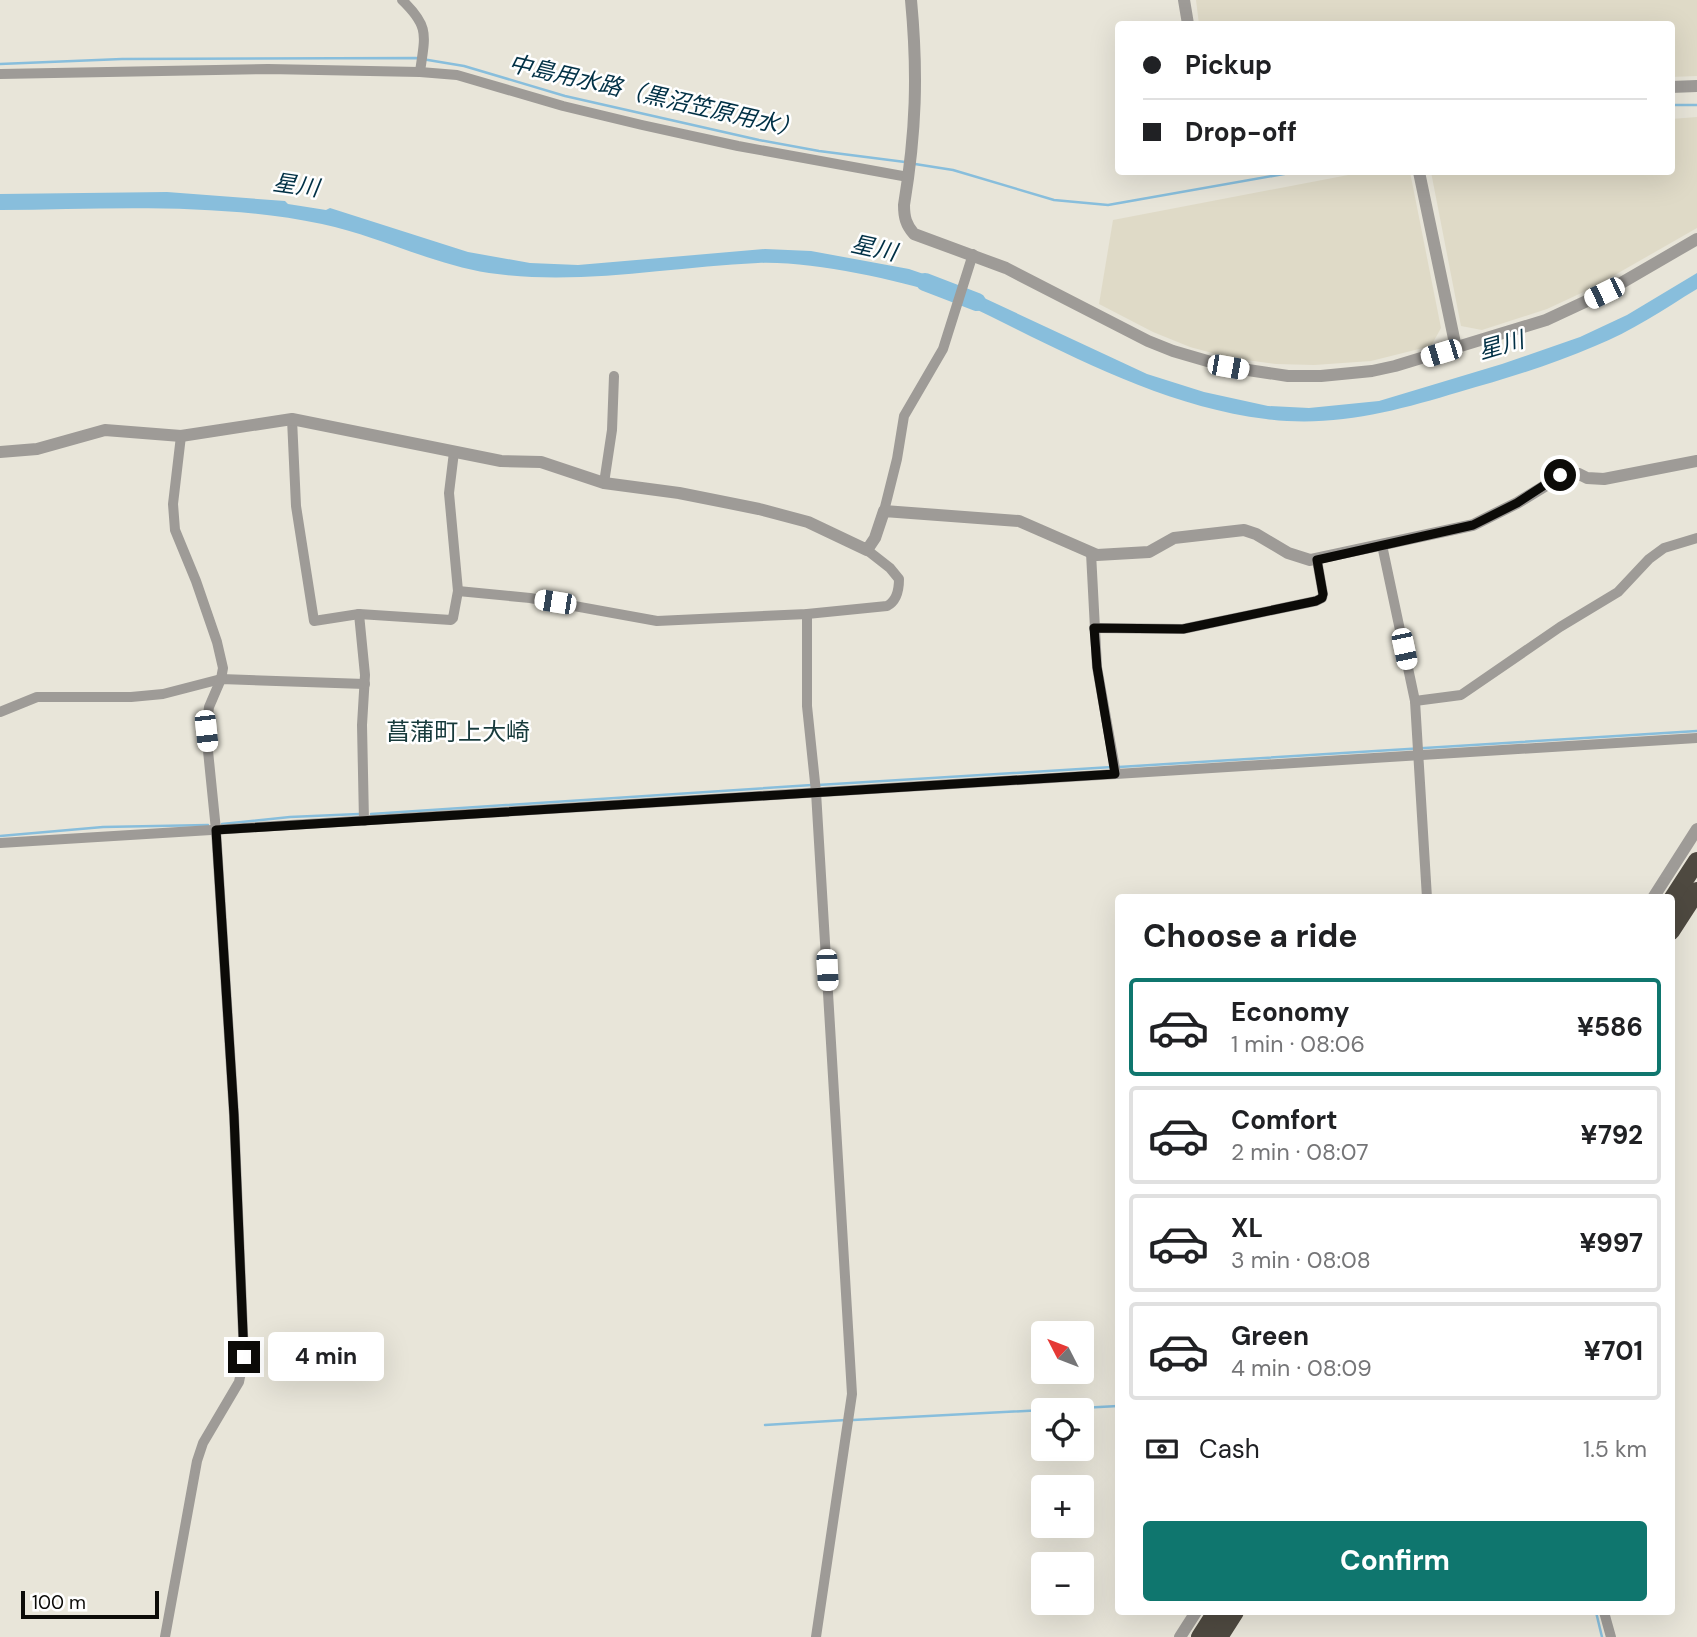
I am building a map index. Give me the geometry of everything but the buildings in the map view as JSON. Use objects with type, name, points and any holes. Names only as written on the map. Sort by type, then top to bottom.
[{"type":"highway","points":[[1675,895],[1697,861]]},
{"type":"highway","points":[[1675,925],[1697,891]]},
{"type":"highway","points":[[1200,1637],[1214,1615]]},
{"type":"highway","points":[[1219,1637],[1233,1615]]},
{"type":"street","points":[[402,0],[420,18],[424,30],[421,68]]},
{"type":"street","points":[[911,0],[916,93],[904,205],[904,217],[910,229],[914,234],[973,254],[1031,280],[1148,341],[1199,360],[1289,376],[1348,374],[1395,366],[1514,331],[1576,307],[1697,239]]},
{"type":"street","points":[[1184,0],[1188,21]]},
{"type":"street","points":[[0,74],[421,68],[470,78],[595,114],[738,146],[909,168]]},
{"type":"street","points":[[1675,87],[1697,86]]},
{"type":"street","points":[[1420,175],[1456,348]]},
{"type":"street","points":[[867,550],[875,538],[884,510],[897,459],[904,416],[937,360],[973,254]]},
{"type":"street","points":[[604,484],[612,430],[614,376]]},
{"type":"street","points":[[292,419],[296,506],[314,621],[359,614],[451,620],[458,591],[449,493],[454,452]]},
{"type":"street","points":[[0,452],[37,449],[105,430],[181,436],[292,419],[501,461],[541,463],[604,484],[679,493],[788,516],[823,528],[867,550],[890,568],[899,579],[894,602],[874,609],[657,621],[530,598],[458,591]]},
{"type":"street","points":[[166,1637],[202,1443],[239,1382],[244,1357],[234,1115],[216,830],[206,720],[221,679],[222,668],[218,642],[175,530],[173,504],[181,436]]},
{"type":"street","points":[[884,510],[1018,521],[1097,555],[1149,552],[1174,538],[1238,530],[1256,534],[1300,558],[1317,560],[1473,525],[1517,503],[1566,473],[1604,479],[1697,461]]},
{"type":"street","points":[[1415,701],[1461,695],[1560,627],[1618,592],[1649,559],[1664,548],[1697,538]]},
{"type":"street","points":[[1382,545],[1415,701],[1427,894]]},
{"type":"street","points":[[1091,553],[1097,667],[1115,774]]},
{"type":"street","points":[[1094,628],[1183,629],[1316,601],[1322,598],[1323,594],[1317,560]]},
{"type":"street","points":[[359,614],[365,684],[362,725],[364,821]]},
{"type":"street","points":[[807,614],[807,706],[816,793],[852,1394],[816,1637]]},
{"type":"street","points":[[0,712],[37,697],[152,695],[209,684],[221,679],[365,684]]},
{"type":"street","points":[[0,843],[1697,738]]},
{"type":"street","points":[[1656,894],[1697,829]]},
{"type":"street","points":[[1180,1637],[1194,1615]]},
{"type":"street","points":[[1605,1615],[1611,1637]]},
{"type":"shaded area","points":[[1196,0],[1697,0],[1697,76],[1675,77],[1675,21],[1199,21]]},
{"type":"shaded area","points":[[1697,117],[1697,228],[1592,288],[1547,309],[1482,330],[1461,326],[1432,175],[1675,175],[1675,119]]},
{"type":"shaded area","points":[[1348,175],[1411,175],[1441,328],[1431,346],[1371,361],[1314,365],[1276,364],[1231,358],[1190,347],[1153,332],[1099,304],[1113,220]]},
{"type":"water","points":[[167,192],[285,201],[288,204],[326,210],[330,208],[468,252],[530,263],[578,265],[765,249],[811,251],[909,269],[950,283],[945,295],[852,272],[780,263],[724,265],[590,277],[523,276],[468,269],[343,229],[282,217],[161,208],[0,210],[0,194]]},
{"type":"water","points":[[1697,273],[1697,289],[1634,327],[1578,353],[1511,377],[1412,405],[1364,416],[1316,421],[1266,419],[1187,402],[1111,374],[965,304],[969,291],[1147,374],[1204,392],[1268,406],[1309,408],[1379,401],[1580,337],[1627,315]]},
{"type":"waterway","name":"中島用水路（黒沼笠原用水）","points":[[0,64],[122,59],[416,58],[464,66],[565,96],[759,140],[905,162]]},
{"type":"waterway","name":"中島用水路（黒沼笠原用水）","points":[[1675,105],[1697,105]]},
{"type":"waterway","name":"中島用水路（黒沼笠原用水）","points":[[915,164],[953,170],[1054,200],[1108,205],[1278,175]]},
{"type":"waterway","name":"星川","points":[[925,282],[977,302]]},
{"type":"waterway","points":[[1119,767],[1697,731]]},
{"type":"waterway","points":[[818,785],[1112,767]]},
{"type":"waterway","points":[[371,814],[812,785]]},
{"type":"waterway","points":[[222,824],[359,814]]},
{"type":"waterway","points":[[0,836],[103,827],[208,825]]},
{"type":"waterway","points":[[853,1420],[1115,1406]]},
{"type":"waterway","points":[[765,1425],[846,1420]]},
{"type":"waterway","points":[[1597,1615],[1602,1637]]},
{"type":"district","name":"菖蒲町上大崎","points":[[458,732]]},
{"type":"route","points":[[244,1357],[234,1115],[216,830],[1115,774],[1097,667],[1094,628],[1183,629],[1316,601],[1322,598],[1323,594],[1317,560],[1473,525],[1517,503],[1560,475]]}]
